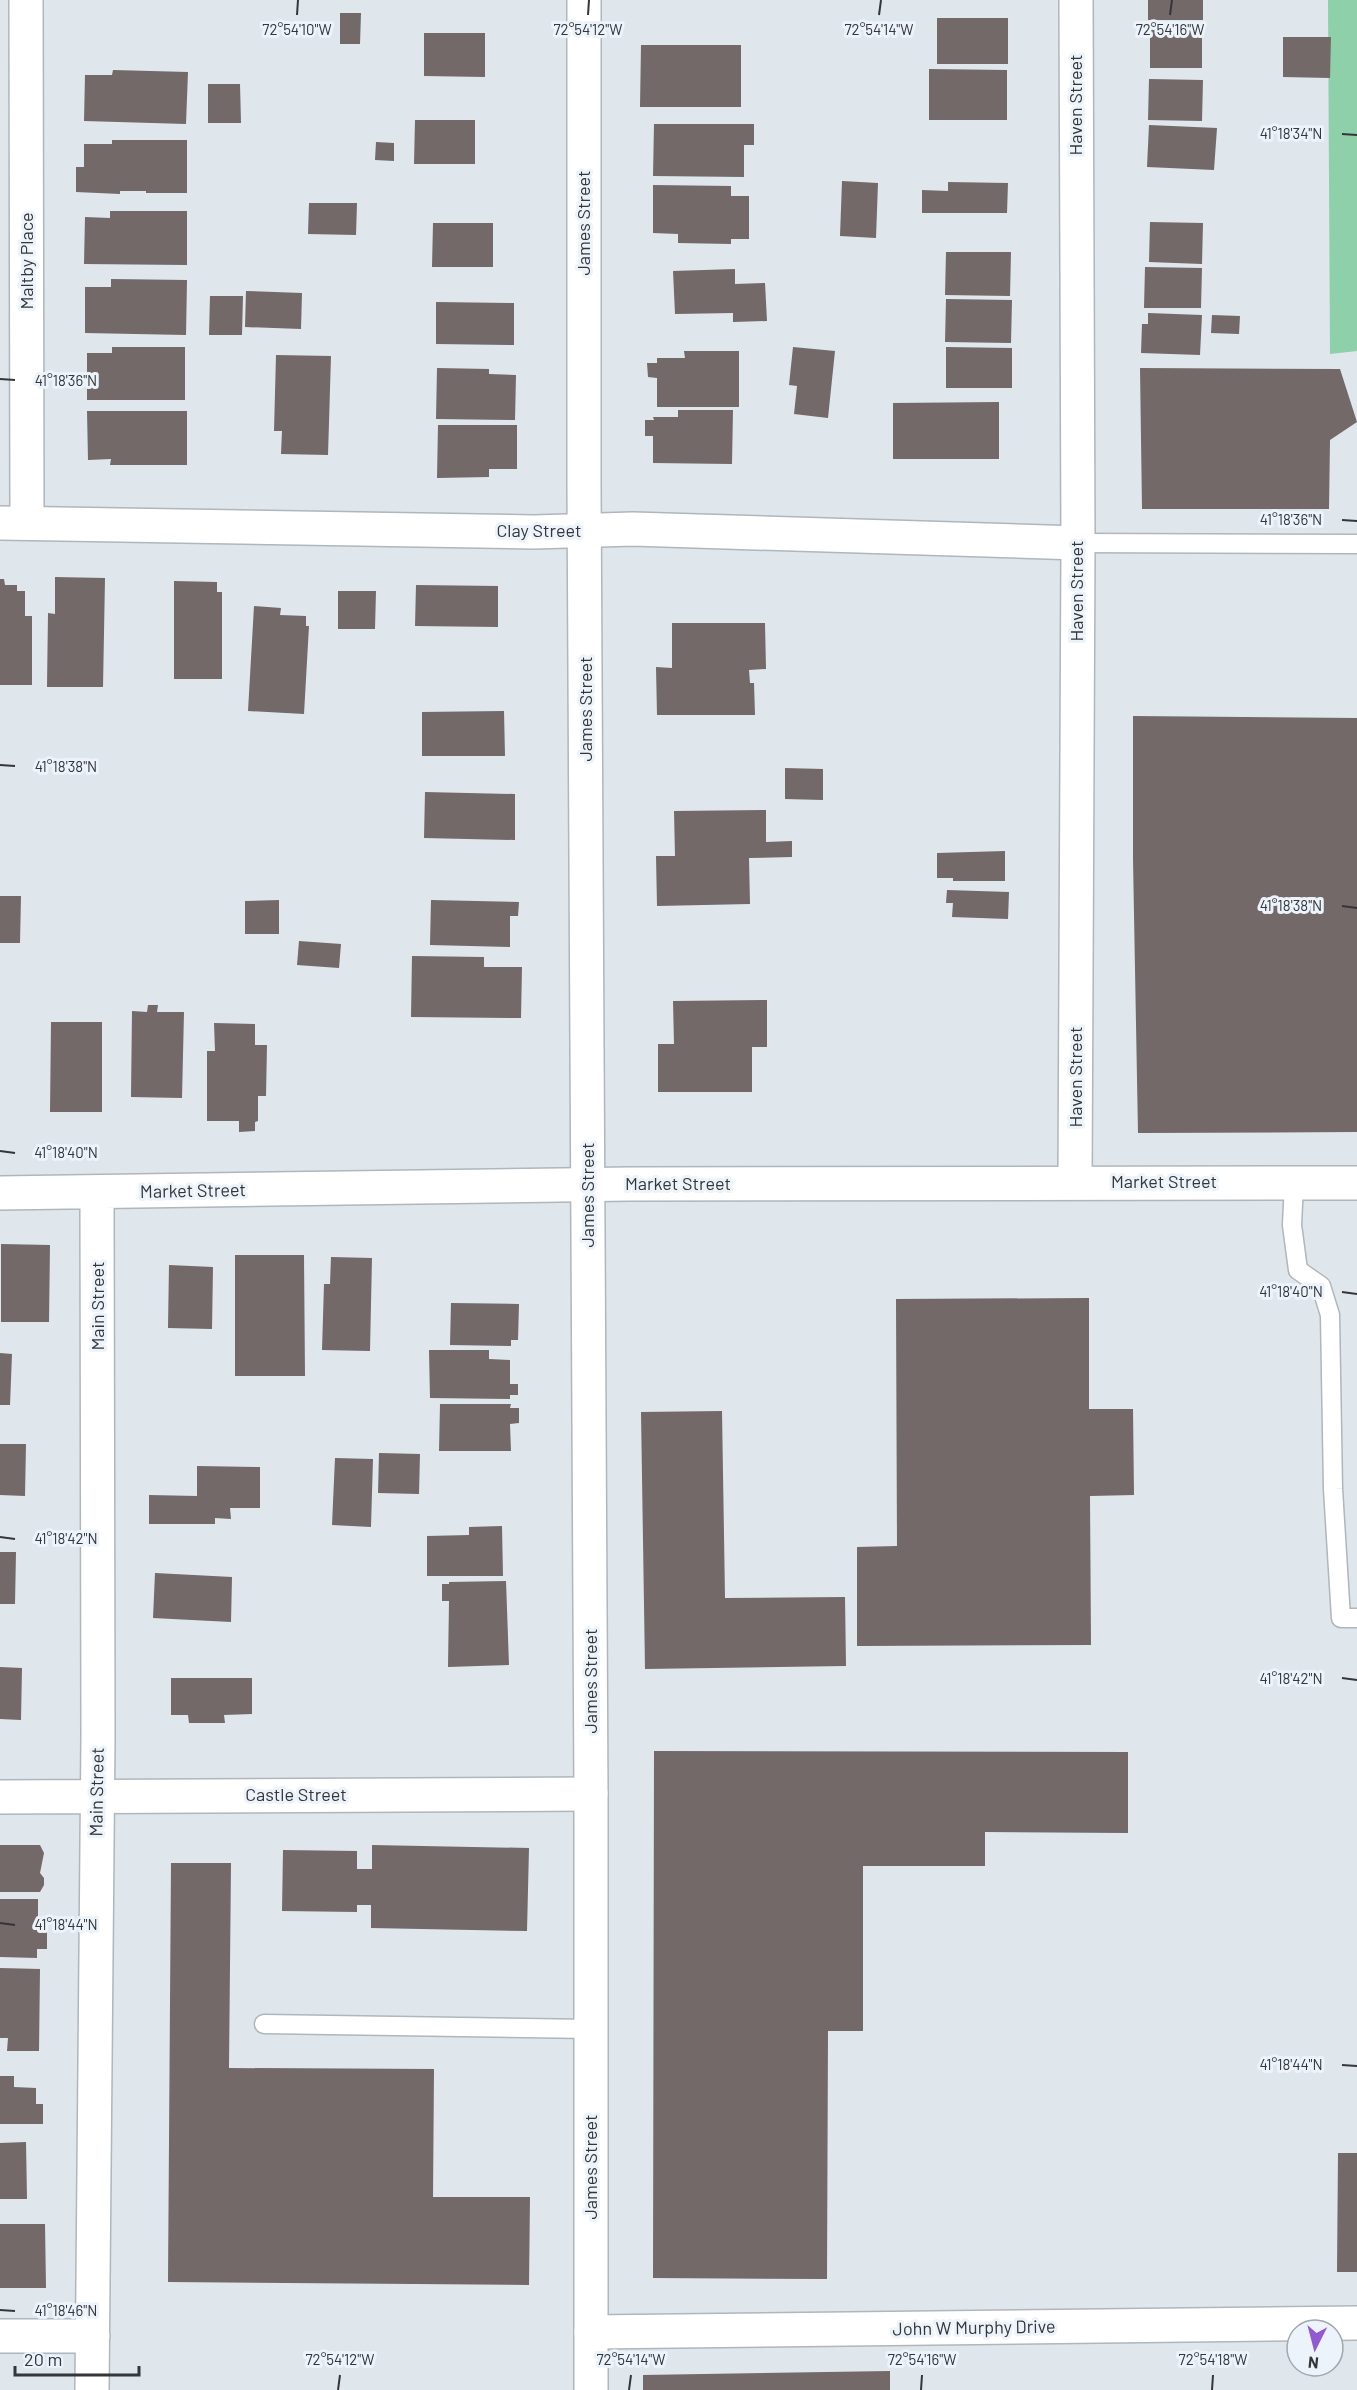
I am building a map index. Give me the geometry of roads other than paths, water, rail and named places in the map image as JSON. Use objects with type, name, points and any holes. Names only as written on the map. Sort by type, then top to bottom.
[{"type":"street","name":"Maltby Place","points":[[13,523],[26,0]]},
{"type":"street","name":"James Street","points":[[584,0],[591,2390]]},
{"type":"street","name":"Haven Street","points":[[1075,1182],[1078,543],[1076,0]]},
{"type":"street","name":"Clay Street","points":[[13,523],[584,531],[633,529],[1078,543]]},
{"type":"street","name":"Market Street","points":[[0,1193],[587,1184],[1357,1183]]},
{"type":"street","name":"Main Street","points":[[92,2390],[97,1797],[97,1193]]},
{"type":"street","name":"Castle Street","points":[[0,1797],[591,1794]]},
{"type":"street","name":"John W Murphy Drive","points":[[591,2332],[1357,2323]]},
{"type":"street","points":[[0,2336],[93,2336]]},
{"type":"lane","points":[[1078,543],[1357,544]]},
{"type":"lane","points":[[1294,1183],[1292,1225],[1298,1270],[1321,1286],[1330,1315],[1333,1489],[1341,1618],[1357,1618]]},
{"type":"lane","points":[[264,2024],[591,2029]]}]
